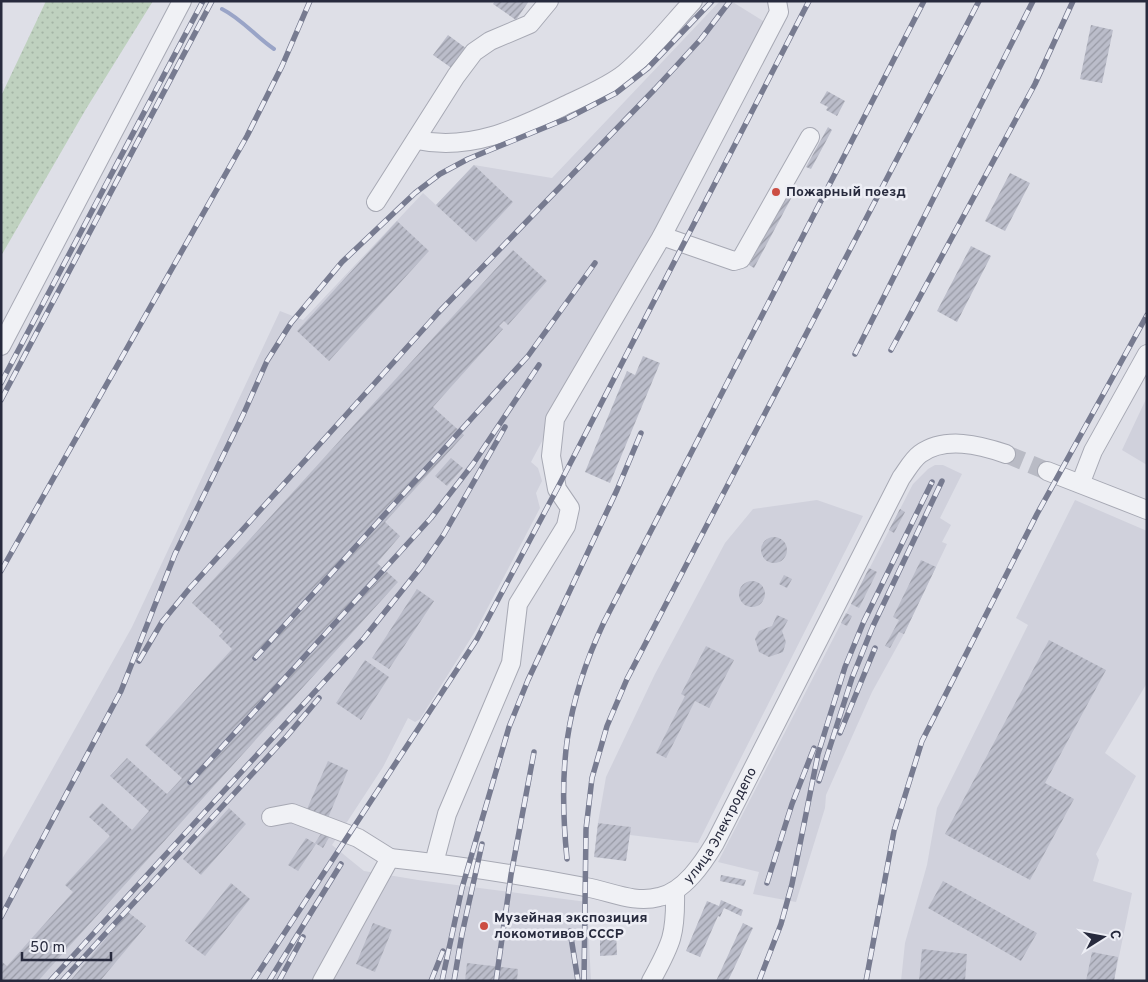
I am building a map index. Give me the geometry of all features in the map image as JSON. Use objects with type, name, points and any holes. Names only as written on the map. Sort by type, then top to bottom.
[{"type":"street","points":[[1,346],[182,1]]},
{"type":"street","points":[[376,202],[456,76],[474,52],[490,41],[530,24],[549,1]]},
{"type":"street","points":[[417,140],[431,143],[456,144],[494,136],[592,92],[626,73],[693,1]]},
{"type":"street","points":[[434,862],[447,814],[511,663],[518,604],[566,526],[570,508],[557,489],[551,456],[555,419],[662,236],[779,12],[777,1]]},
{"type":"street","points":[[662,236],[734,261],[740,259],[810,137]]},
{"type":"street","points":[[1081,482],[1093,451],[1147,354]]},
{"type":"street","name":"улица Электродепо","points":[[390,858],[434,862],[586,887],[633,898],[660,897],[675,890],[696,870],[715,843],[896,487],[911,464],[925,452],[943,445],[972,445],[1006,454]]},
{"type":"street","points":[[1047,471],[1081,482],[1147,510]]},
{"type":"street","points":[[271,817],[292,813],[358,838],[390,858],[322,981]]},
{"type":"street","points":[[651,981],[671,943],[675,914],[675,890]]},
{"type":"shaded area","points":[[720,1],[731,1],[765,22],[531,462],[538,468],[542,481],[536,493],[540,508],[476,630],[420,719],[415,722],[408,718],[383,767],[332,845],[364,871],[587,902],[591,981],[1,981],[1,861],[132,627],[280,311],[303,320],[423,193],[436,205],[474,165],[552,178]]},
{"type":"shaded area","points":[[1147,397],[1147,465],[1122,450]]},
{"type":"shaded area","points":[[935,465],[943,465],[962,474],[940,518],[951,525],[942,542],[947,544],[904,634],[872,692],[826,795],[825,808],[796,902],[753,894],[759,872],[718,862],[913,484],[928,469]]},
{"type":"shaded area","points":[[817,500],[863,516],[698,843],[630,835],[630,827],[598,823],[606,777],[655,674],[725,543],[753,509]]},
{"type":"shaded area","points":[[1075,500],[1147,531],[1147,683],[1105,753],[1136,776],[1096,854],[1099,860],[1093,881],[1132,893],[1114,981],[901,981],[905,943],[927,865],[937,808],[1028,625],[1016,618]]},
{"type":"green space","points":[[46,1],[153,1],[86,109],[1,256],[1,96]]},
{"type":"building","points":[[495,1],[529,1],[516,20],[493,4]]},
{"type":"building","points":[[1091,25],[1113,30],[1102,83],[1080,79]]},
{"type":"building","points":[[448,35],[467,49],[453,69],[433,55]]},
{"type":"building","points":[[827,91],[845,101],[837,116],[826,110],[828,107],[820,103]]},
{"type":"building","points":[[828,127],[832,130],[811,169],[806,167]]},
{"type":"building","points":[[474,165],[513,202],[476,242],[436,205]]},
{"type":"building","points":[[1010,173],[1030,183],[1005,231],[985,221]]},
{"type":"building","points":[[790,189],[795,191],[754,268],[749,265]]},
{"type":"building","points":[[397,221],[429,251],[329,361],[297,331]]},
{"type":"building","points":[[971,246],[991,256],[957,322],[937,311]]},
{"type":"building","points":[[513,250],[547,281],[508,325],[504,321],[499,326],[503,329],[433,407],[464,435],[385,522],[400,536],[377,563],[398,582],[38,981],[1,981],[1,961],[7,966],[73,892],[65,885],[110,836],[89,817],[102,803],[132,830],[149,811],[110,776],[127,758],[167,794],[182,778],[145,745],[232,649],[219,636],[223,632],[192,603]]},
{"type":"building","points":[[643,356],[660,363],[610,483],[585,472],[627,371],[635,375]]},
{"type":"building","points":[[451,458],[463,468],[447,486],[435,476]]},
{"type":"building","points":[[900,509],[905,512],[894,533],[889,530]]},
{"type":"building","points":[[774,537],[783,541],[787,550],[783,559],[774,563],[765,559],[761,550],[765,541]]},
{"type":"building","points":[[921,560],[936,567],[904,634],[899,632],[890,648],[885,646],[899,620],[893,617]]},
{"type":"building","points":[[869,568],[877,572],[859,608],[851,604]]},
{"type":"building","points":[[784,575],[792,579],[787,588],[779,584]]},
{"type":"building","points":[[752,581],[761,585],[765,594],[761,603],[752,607],[743,603],[739,594],[743,585]]},
{"type":"building","points":[[417,589],[434,601],[389,669],[372,658]]},
{"type":"building","points":[[846,613],[852,616],[847,626],[841,623]]},
{"type":"building","points":[[777,615],[788,620],[782,631],[786,642],[783,652],[769,657],[759,652],[755,639],[759,631],[772,626]]},
{"type":"building","points":[[1049,640],[1106,670],[1045,783],[1074,799],[1030,880],[945,834]]},
{"type":"building","points":[[706,646],[734,660],[709,708],[695,701],[666,758],[656,753],[685,696],[681,694]]},
{"type":"building","points":[[365,660],[389,677],[361,720],[336,703]]},
{"type":"building","points":[[328,761],[348,770],[328,818],[307,809]]},
{"type":"building","points":[[229,808],[246,824],[201,875],[183,859]]},
{"type":"building","points":[[598,823],[631,827],[626,861],[594,857]]},
{"type":"building","points":[[324,829],[331,834],[323,848],[315,843]]},
{"type":"building","points":[[306,838],[316,844],[298,871],[288,865]]},
{"type":"building","points":[[721,875],[746,880],[744,886],[720,881]]},
{"type":"building","points":[[943,881],[1037,933],[1021,961],[928,908]]},
{"type":"building","points":[[231,883],[250,899],[205,956],[185,941]]},
{"type":"building","points":[[721,900],[743,910],[741,916],[724,908],[720,917],[718,916],[700,957],[686,951],[707,901],[719,906]]},
{"type":"building","points":[[128,912],[146,926],[100,981],[70,981]]},
{"type":"building","points":[[373,923],[392,930],[375,972],[356,964]]},
{"type":"building","points":[[743,923],[753,928],[728,981],[716,981]]},
{"type":"building","points":[[600,931],[616,931],[617,955],[600,956]]},
{"type":"building","points":[[922,949],[967,954],[965,981],[919,981]]},
{"type":"building","points":[[1092,952],[1118,957],[1114,981],[1086,981]]},
{"type":"building","points":[[467,963],[518,969],[517,981],[465,981]]},
{"type":"waterway","points":[[222,9],[274,49]]},
{"type":"tunnel","points":[[1006,454],[1047,471]]},
{"type":"railway","points":[[1,383],[203,1]]},
{"type":"railway","points":[[1,400],[212,1]]},
{"type":"railway","points":[[1,571],[247,136],[282,66],[310,1]]},
{"type":"railway","points":[[1,917],[121,691],[175,554],[243,415],[267,361],[291,323],[342,262],[415,193],[440,174],[468,159],[568,118],[616,93],[648,68],[712,1]]},
{"type":"railway","points":[[139,661],[162,622],[189,589],[438,313],[655,89],[701,39],[730,1]]},
{"type":"railway","points":[[253,981],[477,639],[557,489],[809,1]]},
{"type":"railway","points":[[567,859],[564,826],[564,766],[567,738],[580,681],[591,652],[604,622],[924,1]]},
{"type":"railway","points":[[584,981],[586,829],[592,778],[607,726],[627,679],[979,1]]},
{"type":"railway","points":[[855,354],[1033,1]]},
{"type":"railway","points":[[891,350],[1035,84],[1073,1]]},
{"type":"railway","points":[[255,658],[528,356],[595,263]]},
{"type":"railway","points":[[866,981],[894,831],[922,741],[1037,514],[1147,315]]},
{"type":"railway","points":[[190,782],[431,518],[473,464],[539,365]]},
{"type":"railway","points":[[50,981],[364,638],[421,567],[444,534],[505,427]]},
{"type":"railway","points":[[442,981],[462,888],[509,727],[528,680],[617,490],[641,433]]},
{"type":"railway","points":[[819,781],[852,678],[873,626],[942,481]]},
{"type":"railway","points":[[759,981],[781,924],[792,884],[818,754],[845,667],[864,621],[932,482]]},
{"type":"railway","points":[[840,733],[875,648]]},
{"type":"railway","points":[[62,981],[287,736],[319,698]]},
{"type":"railway","points":[[767,883],[792,804],[814,748]]},
{"type":"railway","points":[[496,981],[511,875],[534,752]]},
{"type":"railway","points":[[454,981],[462,934],[482,844]]},
{"type":"railway","points":[[269,981],[341,864]]},
{"type":"railway","points":[[570,931],[578,981]]},
{"type":"railway","points":[[279,981],[303,937]]},
{"type":"railway","points":[[431,981],[443,951]]},
{"type":"place","name":"Пожарный поезд","points":[[776,192]]},
{"type":"place","name":"Музейная экспозиция локомотивов СССР","points":[[484,926]]}]
